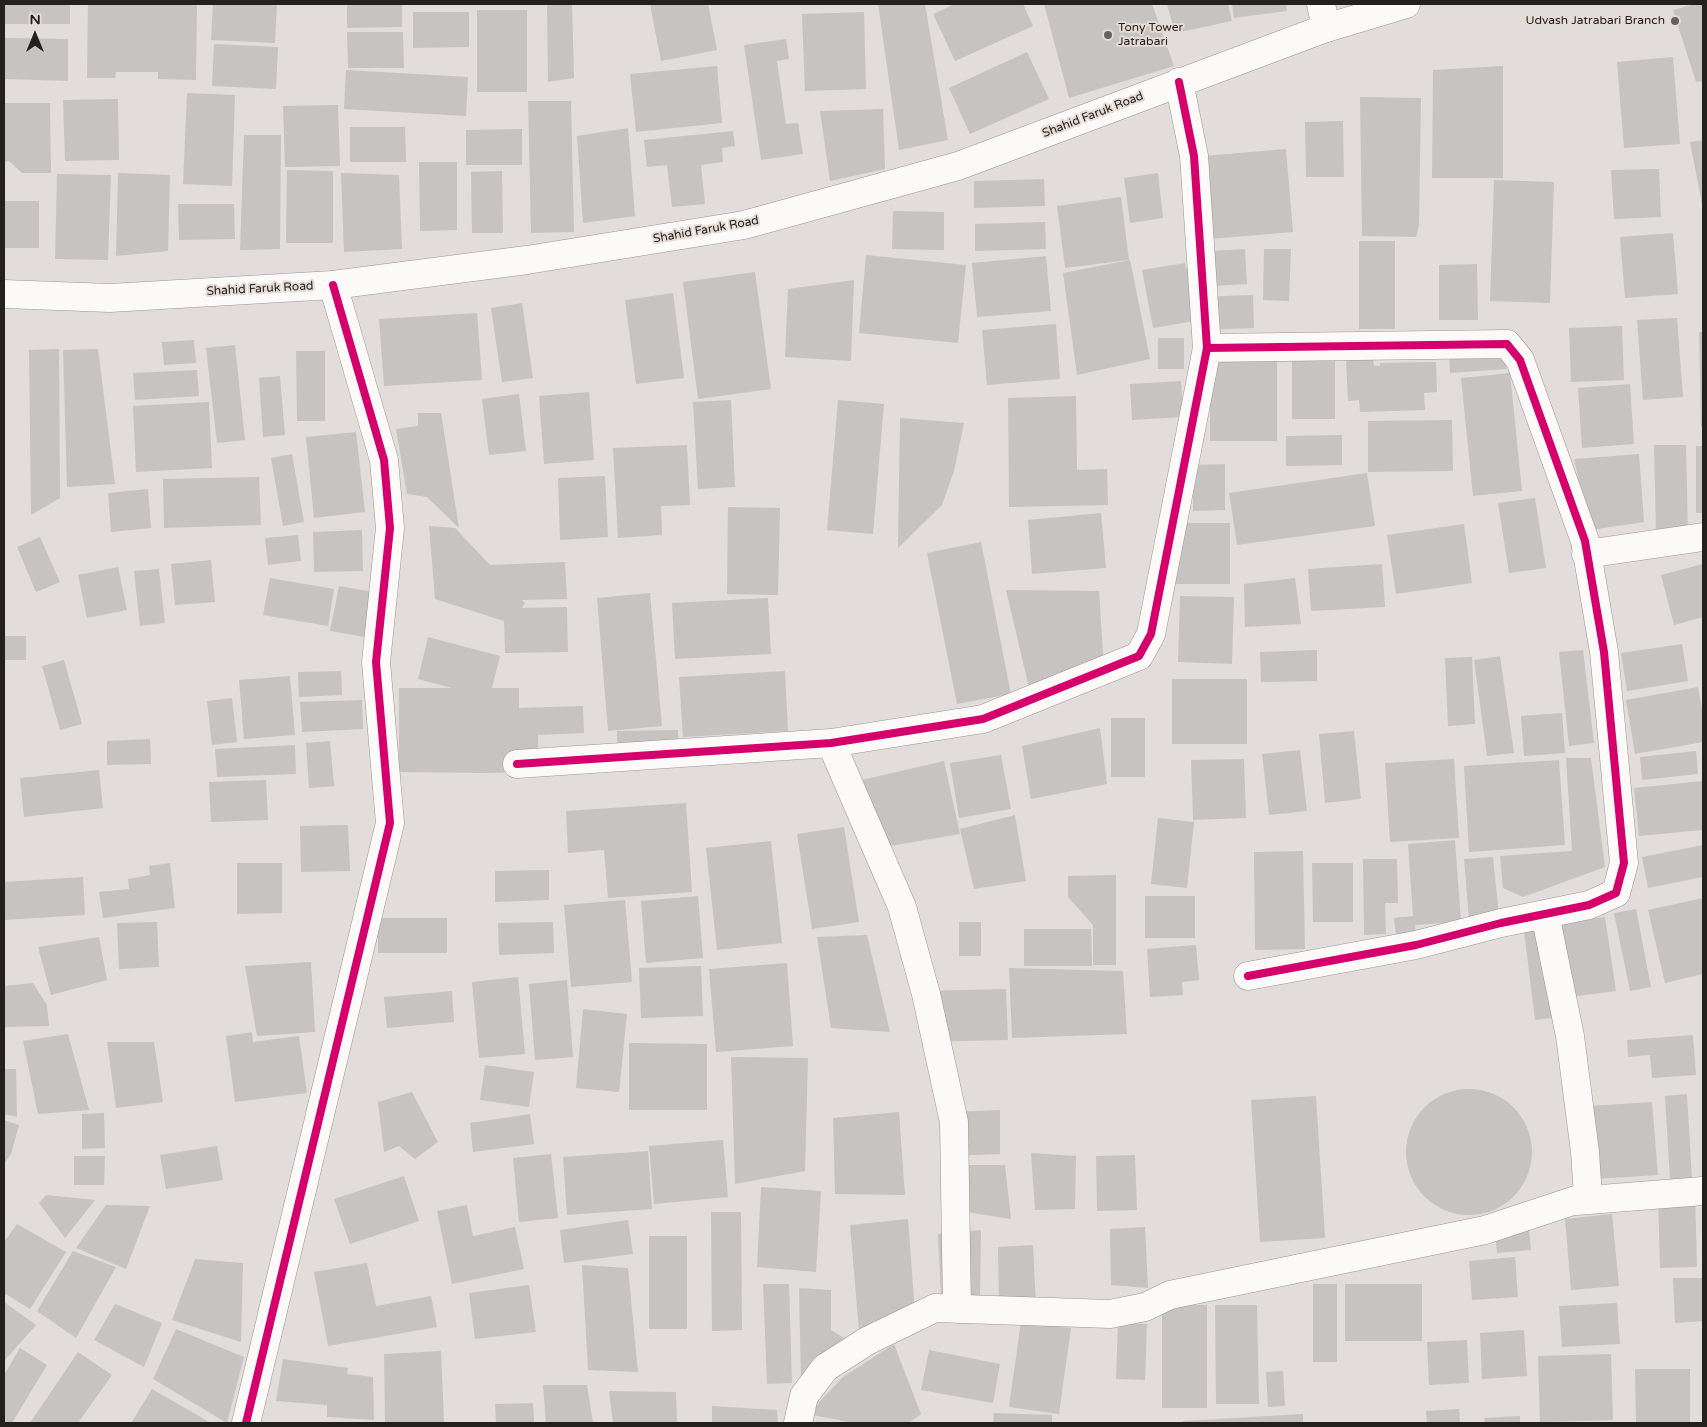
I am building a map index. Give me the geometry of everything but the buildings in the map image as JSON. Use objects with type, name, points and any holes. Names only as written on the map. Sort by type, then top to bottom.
[{"type":"street","name":"Shahid Faruk Road","points":[[4,294],[110,298],[333,285],[527,260],[744,226],[958,166],[1180,82],[1323,16],[1406,4]]},
{"type":"street","points":[[517,764],[831,743],[983,719],[1139,656],[1151,634],[1207,348],[1194,156],[1180,82]]},
{"type":"street","points":[[246,1423],[390,823],[376,662],[390,528],[384,460],[333,285]]},
{"type":"street","points":[[1207,348],[1507,344],[1520,360],[1585,542],[1604,652],[1624,864],[1616,893],[1590,905],[1544,914],[1416,945],[1248,976]]},
{"type":"street","points":[[1586,554],[1703,537]]},
{"type":"street","points":[[831,743],[902,907],[926,994],[954,1122],[956,1309]]},
{"type":"street","points":[[798,1423],[804,1396],[825,1368],[867,1341],[935,1308],[1110,1314],[1145,1307],[1170,1295],[1485,1230],[1588,1196],[1585,1152],[1570,1036],[1544,914]]},
{"type":"street","points":[[1576,1201],[1703,1191]]},
{"type":"cycle path","points":[[517,764],[831,743],[983,719],[1139,656],[1151,634],[1207,348],[1194,156],[1179,82]]},
{"type":"cycle path","points":[[246,1423],[390,823],[376,662],[390,528],[384,460],[333,285]]},
{"type":"cycle path","points":[[1207,348],[1507,344],[1520,360],[1585,541],[1604,652],[1624,863],[1616,893],[1589,905],[1501,923],[1416,945],[1248,976]]},
{"type":"place","name":"Udvash Jatrabari Branch","points":[[1675,21]]},
{"type":"place","name":"Tony Tower Jatrabari","points":[[1108,35]]}]
